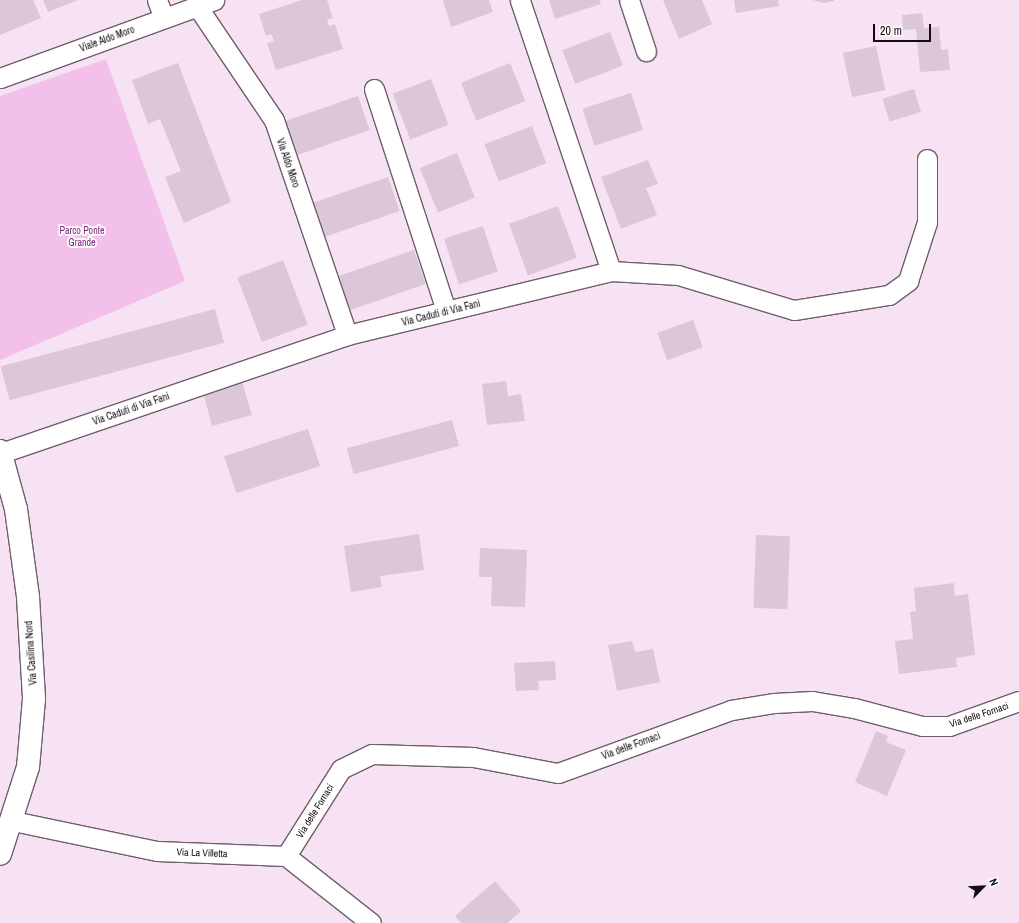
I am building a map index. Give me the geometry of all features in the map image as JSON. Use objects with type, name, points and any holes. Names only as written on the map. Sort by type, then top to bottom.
[{"type":"street","points":[[157,0],[164,18]]},
{"type":"street","points":[[520,0],[611,271]]},
{"type":"street","points":[[629,0],[646,51]]},
{"type":"street","name":"Viale Aldo Moro","points":[[0,78],[205,2]]},
{"type":"street","name":"Via Aldo Moro","points":[[205,2],[274,120],[347,336]]},
{"type":"street","points":[[374,89],[446,311]]},
{"type":"street","name":"Via Caduti di Via Fani","points":[[0,452],[347,336],[611,271],[678,275],[794,310],[889,295],[908,281],[927,222],[927,159]]},
{"type":"street","name":"Via Casilina Nord","points":[[0,452],[16,509],[28,597],[34,700],[28,767],[13,821],[0,854]]},
{"type":"street","name":"Via delle Fornaci","points":[[286,856],[341,769],[372,754],[473,757],[558,773],[731,710],[774,703],[812,701],[854,708],[922,726],[949,726],[1019,702]]},
{"type":"street","name":"Via La Villetta","points":[[13,821],[157,851],[286,856]]},
{"type":"street","points":[[286,856],[371,923]]},
{"type":"green space","name":"Parco Ponte Grande","points":[[106,59],[185,281],[0,360],[0,96]]},
{"type":"building","points":[[0,0],[33,0],[41,18],[0,35]]},
{"type":"building","points":[[43,0],[78,0],[48,12]]},
{"type":"building","points":[[302,0],[327,0],[333,18],[327,20],[329,26],[335,24],[343,49],[276,70],[267,43],[274,41],[271,34],[266,36],[259,14]]},
{"type":"building","points":[[443,0],[489,0],[493,12],[451,27]]},
{"type":"building","points":[[549,0],[600,0],[601,4],[555,19]]},
{"type":"building","points":[[663,0],[702,0],[712,24],[679,39]]},
{"type":"building","points":[[734,0],[778,0],[779,6],[736,13]]},
{"type":"building","points":[[812,0],[834,0],[834,1],[824,3]]},
{"type":"building","points":[[922,13],[924,28],[939,27],[941,50],[948,49],[950,70],[920,72],[916,29],[903,30],[902,15]]},
{"type":"building","points":[[610,32],[623,66],[575,84],[562,50]]},
{"type":"building","points":[[876,46],[885,90],[852,97],[843,53]]},
{"type":"building","points":[[178,63],[231,202],[184,223],[165,177],[181,171],[160,119],[148,124],[132,80]]},
{"type":"building","points":[[510,63],[525,101],[476,121],[461,83]]},
{"type":"building","points":[[431,79],[449,125],[410,139],[393,94]]},
{"type":"building","points":[[914,89],[921,112],[889,122],[882,99]]},
{"type":"building","points":[[631,93],[643,130],[595,146],[582,109]]},
{"type":"building","points":[[358,96],[370,130],[290,157],[279,123]]},
{"type":"building","points":[[532,126],[546,163],[499,182],[484,144]]},
{"type":"building","points":[[457,153],[475,198],[438,212],[420,168]]},
{"type":"building","points":[[648,160],[658,184],[646,188],[657,215],[621,229],[601,177]]},
{"type":"building","points":[[388,177],[400,211],[322,238],[310,204]]},
{"type":"building","points":[[558,206],[577,258],[528,275],[509,224]]},
{"type":"building","points":[[483,226],[498,272],[459,284],[444,239]]},
{"type":"building","points":[[414,250],[426,284],[348,311],[336,277]]},
{"type":"building","points":[[283,260],[308,324],[262,342],[237,278]]},
{"type":"building","points":[[215,309],[224,343],[10,400],[1,366]]},
{"type":"building","points":[[693,320],[703,347],[667,360],[657,333]]},
{"type":"building","points":[[225,381],[226,386],[242,382],[252,415],[212,426],[202,388]]},
{"type":"building","points":[[506,381],[508,396],[521,394],[525,421],[487,425],[482,384]]},
{"type":"building","points":[[452,420],[459,446],[354,474],[347,448]]},
{"type":"building","points":[[308,429],[320,466],[236,493],[224,456]]},
{"type":"building","points":[[419,534],[424,570],[380,576],[382,587],[351,592],[344,546]]},
{"type":"building","points":[[756,535],[790,536],[787,609],[753,608]]},
{"type":"building","points":[[480,548],[527,550],[525,607],[491,606],[492,577],[479,577]]},
{"type":"building","points":[[954,583],[955,596],[968,594],[975,655],[956,658],[957,667],[899,674],[895,641],[913,639],[910,612],[916,611],[914,588]]},
{"type":"building","points":[[632,641],[635,652],[653,649],[660,682],[617,691],[608,645]]},
{"type":"building","points":[[555,661],[556,680],[538,681],[539,690],[516,691],[514,663]]},
{"type":"building","points":[[876,731],[888,736],[886,742],[906,750],[887,796],[855,782]]},
{"type":"building","points":[[495,881],[521,911],[507,923],[461,923],[455,916]]}]
